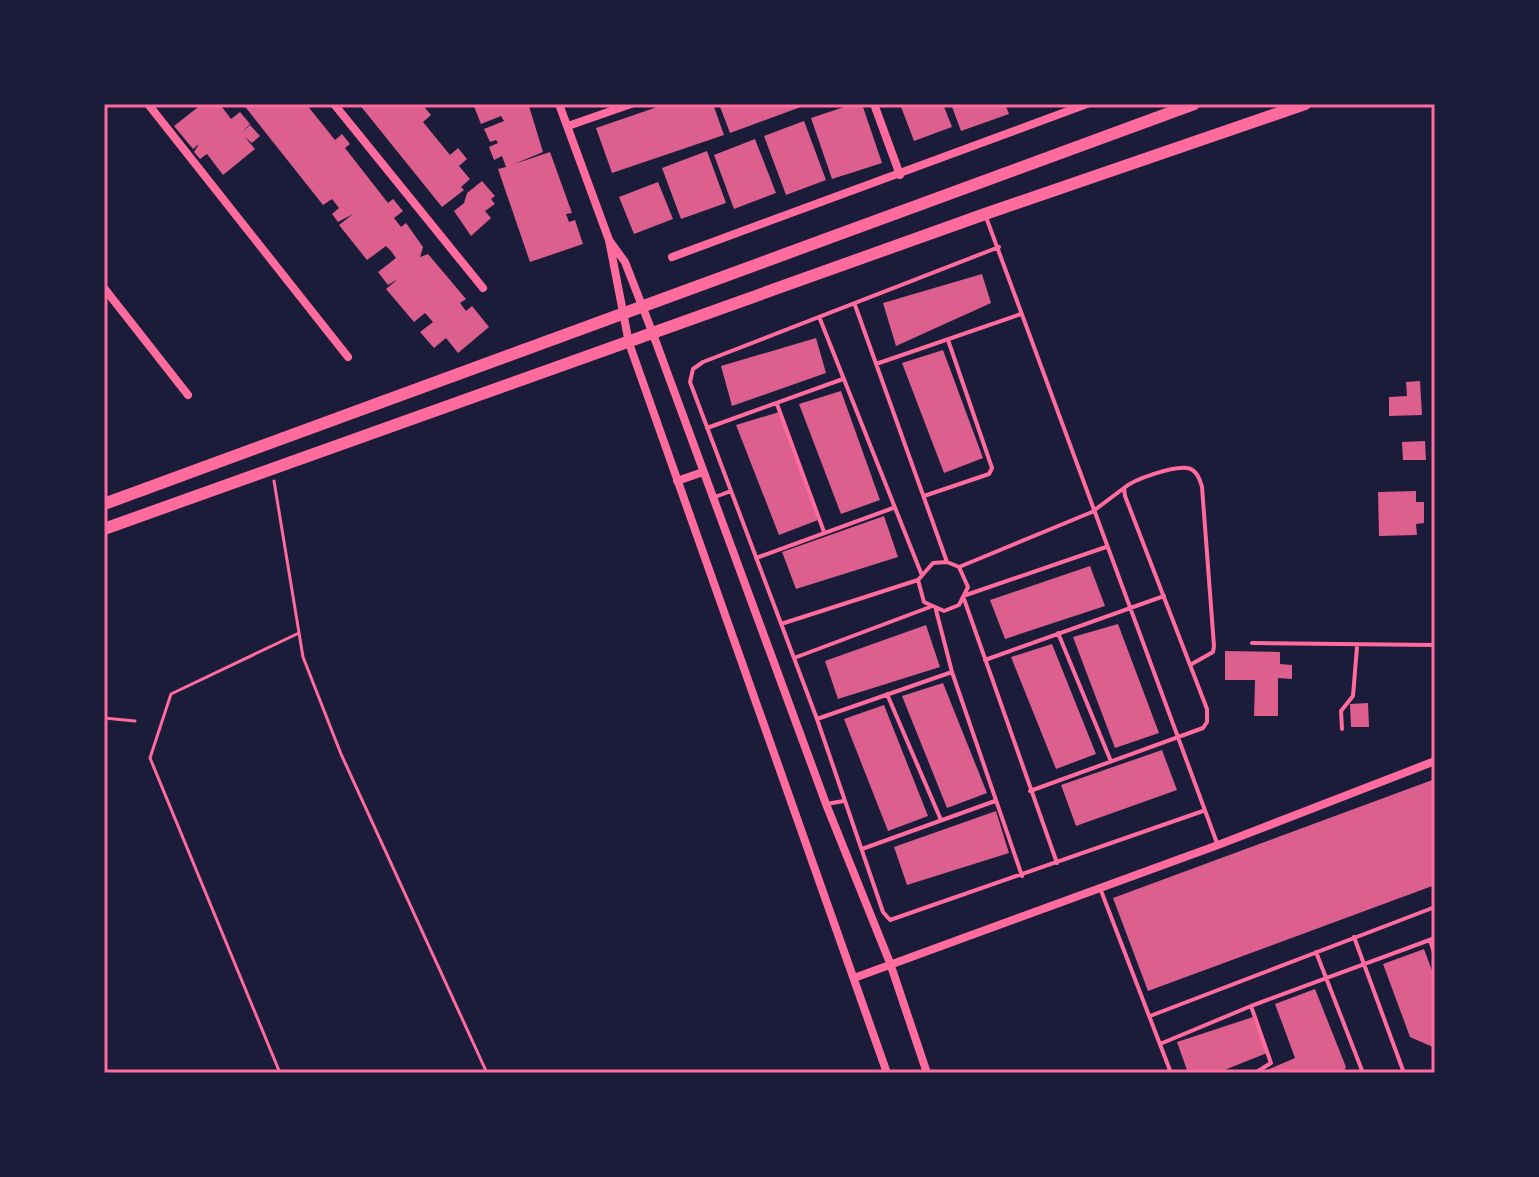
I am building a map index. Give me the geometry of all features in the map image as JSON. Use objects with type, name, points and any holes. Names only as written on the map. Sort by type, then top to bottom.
[{"type":"main road","points":[[104,504],[1194,104]]},
{"type":"main road","points":[[104,529],[985,214],[1305,104]]},
{"type":"street","points":[[148,104],[348,357]]},
{"type":"street","points":[[334,104],[483,288]]},
{"type":"street","points":[[559,104],[609,240],[629,343],[887,1073]]},
{"type":"street","points":[[568,126],[631,104]]},
{"type":"street","points":[[874,104],[900,175]]},
{"type":"street","points":[[672,257],[1087,104]]},
{"type":"street","points":[[609,240],[625,262],[653,334],[826,804],[890,963],[927,1073]]},
{"type":"street","points":[[104,288],[188,395]]},
{"type":"street","points":[[677,481],[703,472]]},
{"type":"street","points":[[854,978],[1218,845],[1435,761]]},
{"type":"lane","points":[[985,214],[1092,512],[1218,845]]},
{"type":"lane","points":[[999,247],[693,369],[690,382],[817,719],[883,912],[890,920],[1203,811]]},
{"type":"lane","points":[[855,305],[947,562]]},
{"type":"lane","points":[[876,364],[1021,314]]},
{"type":"lane","points":[[820,318],[921,573]]},
{"type":"lane","points":[[924,496],[989,474],[992,468],[948,340]]},
{"type":"lane","points":[[707,428],[843,379]]},
{"type":"lane","points":[[777,404],[824,532]]},
{"type":"lane","points":[[959,567],[1092,512],[1136,479],[1187,468],[1200,478],[1214,646],[1213,652],[1190,665]]},
{"type":"lane","points":[[1030,791],[1110,759],[1203,728],[1207,722],[1207,709],[1124,488]]},
{"type":"lane","points":[[713,498],[731,491]]},
{"type":"lane","points":[[756,558],[893,508]]},
{"type":"lane","points":[[1057,863],[985,660],[965,597],[967,580],[959,567],[947,562],[933,563],[918,580],[920,596],[930,607],[936,610],[952,609],[965,597],[1106,547]]},
{"type":"lane","points":[[781,624],[918,580]]},
{"type":"lane","points":[[985,660],[1164,596]]},
{"type":"lane","points":[[794,658],[930,607]]},
{"type":"lane","points":[[936,610],[952,672],[1022,876]]},
{"type":"lane","points":[[1058,633],[1110,759]]},
{"type":"lane","points":[[1252,643],[1357,647],[1435,645]]},
{"type":"lane","points":[[1342,729],[1341,711],[1353,696],[1357,647]]},
{"type":"lane","points":[[817,719],[952,672]]},
{"type":"lane","points":[[887,694],[941,820]]},
{"type":"lane","points":[[826,804],[844,801]]},
{"type":"lane","points":[[862,849],[996,801]]},
{"type":"lane","points":[[1100,888],[1171,1073]]},
{"type":"lane","points":[[1150,1016],[1435,907]]},
{"type":"lane","points":[[1354,937],[1404,1073]]},
{"type":"lane","points":[[1160,1044],[1251,1006],[1433,939],[1435,956]]},
{"type":"lane","points":[[1315,951],[1363,1073]]},
{"type":"lane","points":[[1251,1006],[1271,1063],[1255,1073]]},
{"type":"path","points":[[273,469],[303,657],[341,754],[487,1073]]},
{"type":"path","points":[[280,1073],[150,758],[171,694],[299,633]]},
{"type":"path","points":[[104,718],[135,721]]},
{"type":"building","points":[[202,104],[226,104],[222,107],[231,119],[240,112],[250,124],[242,132],[250,125],[260,136],[252,143],[245,137],[255,149],[223,175],[207,154],[200,159],[194,152],[199,144],[193,149],[174,126]]},
{"type":"building","points":[[243,104],[306,104],[335,140],[342,134],[350,144],[345,148],[388,203],[393,199],[403,211],[394,218],[401,227],[406,223],[423,247],[420,257],[428,254],[466,299],[460,303],[466,311],[472,306],[489,327],[458,353],[446,338],[434,348],[420,332],[433,322],[425,313],[414,322],[386,289],[398,279],[388,285],[378,272],[396,258],[391,251],[386,246],[367,260],[339,225],[353,214],[338,222],[332,214],[339,208],[332,199],[323,205]]},
{"type":"building","points":[[359,104],[422,104],[431,115],[423,122],[450,155],[458,148],[467,159],[459,166],[470,179],[461,187],[464,190],[442,207]]},
{"type":"building","points":[[473,104],[529,106],[543,152],[514,164],[550,152],[572,213],[566,214],[569,222],[575,220],[583,244],[530,262],[498,169],[506,167],[502,156],[494,160],[489,147],[498,143],[496,140],[490,142],[484,129],[504,121],[501,116],[481,124]]},
{"type":"building","points":[[666,104],[713,104],[724,135],[612,173],[596,128]]},
{"type":"building","points":[[719,104],[809,104],[730,133]]},
{"type":"building","points":[[862,104],[882,163],[832,179],[811,118]]},
{"type":"building","points":[[900,104],[943,104],[952,127],[914,141]]},
{"type":"building","points":[[951,104],[1005,104],[1009,114],[961,131]]},
{"type":"building","points":[[804,121],[826,180],[786,195],[764,136]]},
{"type":"building","points":[[755,139],[776,193],[734,209],[714,155]]},
{"type":"building","points":[[707,151],[726,203],[681,219],[662,168]]},
{"type":"building","points":[[482,181],[495,196],[491,199],[495,204],[485,211],[491,218],[471,236],[454,211],[464,203],[467,193]]},
{"type":"building","points":[[658,182],[673,219],[634,234],[619,197]]},
{"type":"building","points":[[982,274],[991,303],[896,346],[883,303]]},
{"type":"building","points":[[816,338],[826,373],[732,406],[721,366]]},
{"type":"building","points":[[943,350],[983,458],[944,473],[902,363]]},
{"type":"building","points":[[1420,381],[1422,415],[1389,416],[1389,397],[1407,396],[1406,382]]},
{"type":"building","points":[[841,391],[880,500],[841,514],[799,404]]},
{"type":"building","points":[[779,412],[818,520],[779,535],[736,425]]},
{"type":"building","points":[[1425,441],[1426,460],[1403,460],[1402,442]]},
{"type":"building","points":[[1416,491],[1416,502],[1424,502],[1424,523],[1416,524],[1417,535],[1379,536],[1378,492]]},
{"type":"building","points":[[884,516],[898,557],[796,589],[782,552]]},
{"type":"building","points":[[1090,566],[1105,606],[1005,639],[990,600]]},
{"type":"building","points":[[1118,624],[1159,733],[1115,748],[1073,637]]},
{"type":"building","points":[[926,625],[940,667],[838,699],[825,661]]},
{"type":"building","points":[[1052,644],[1096,754],[1056,769],[1011,657]]},
{"type":"building","points":[[1225,651],[1280,652],[1280,664],[1292,665],[1292,679],[1278,678],[1278,716],[1254,716],[1255,680],[1225,680]]},
{"type":"building","points":[[943,683],[987,793],[947,808],[902,696]]},
{"type":"building","points":[[1368,703],[1369,727],[1351,727],[1350,704]]},
{"type":"building","points":[[884,705],[928,816],[888,831],[844,719]]},
{"type":"building","points":[[1162,750],[1177,790],[1076,826],[1061,785]]},
{"type":"building","points":[[1435,779],[1435,885],[1148,991],[1113,898]]},
{"type":"building","points":[[996,811],[1009,853],[907,885],[894,847]]},
{"type":"building","points":[[1424,949],[1435,979],[1435,1048],[1410,1037],[1383,964]]},
{"type":"building","points":[[1315,989],[1346,1067],[1343,1073],[1260,1073],[1295,1058],[1275,1004]]},
{"type":"building","points":[[1253,1017],[1267,1053],[1217,1073],[1188,1073],[1177,1042]]}]
